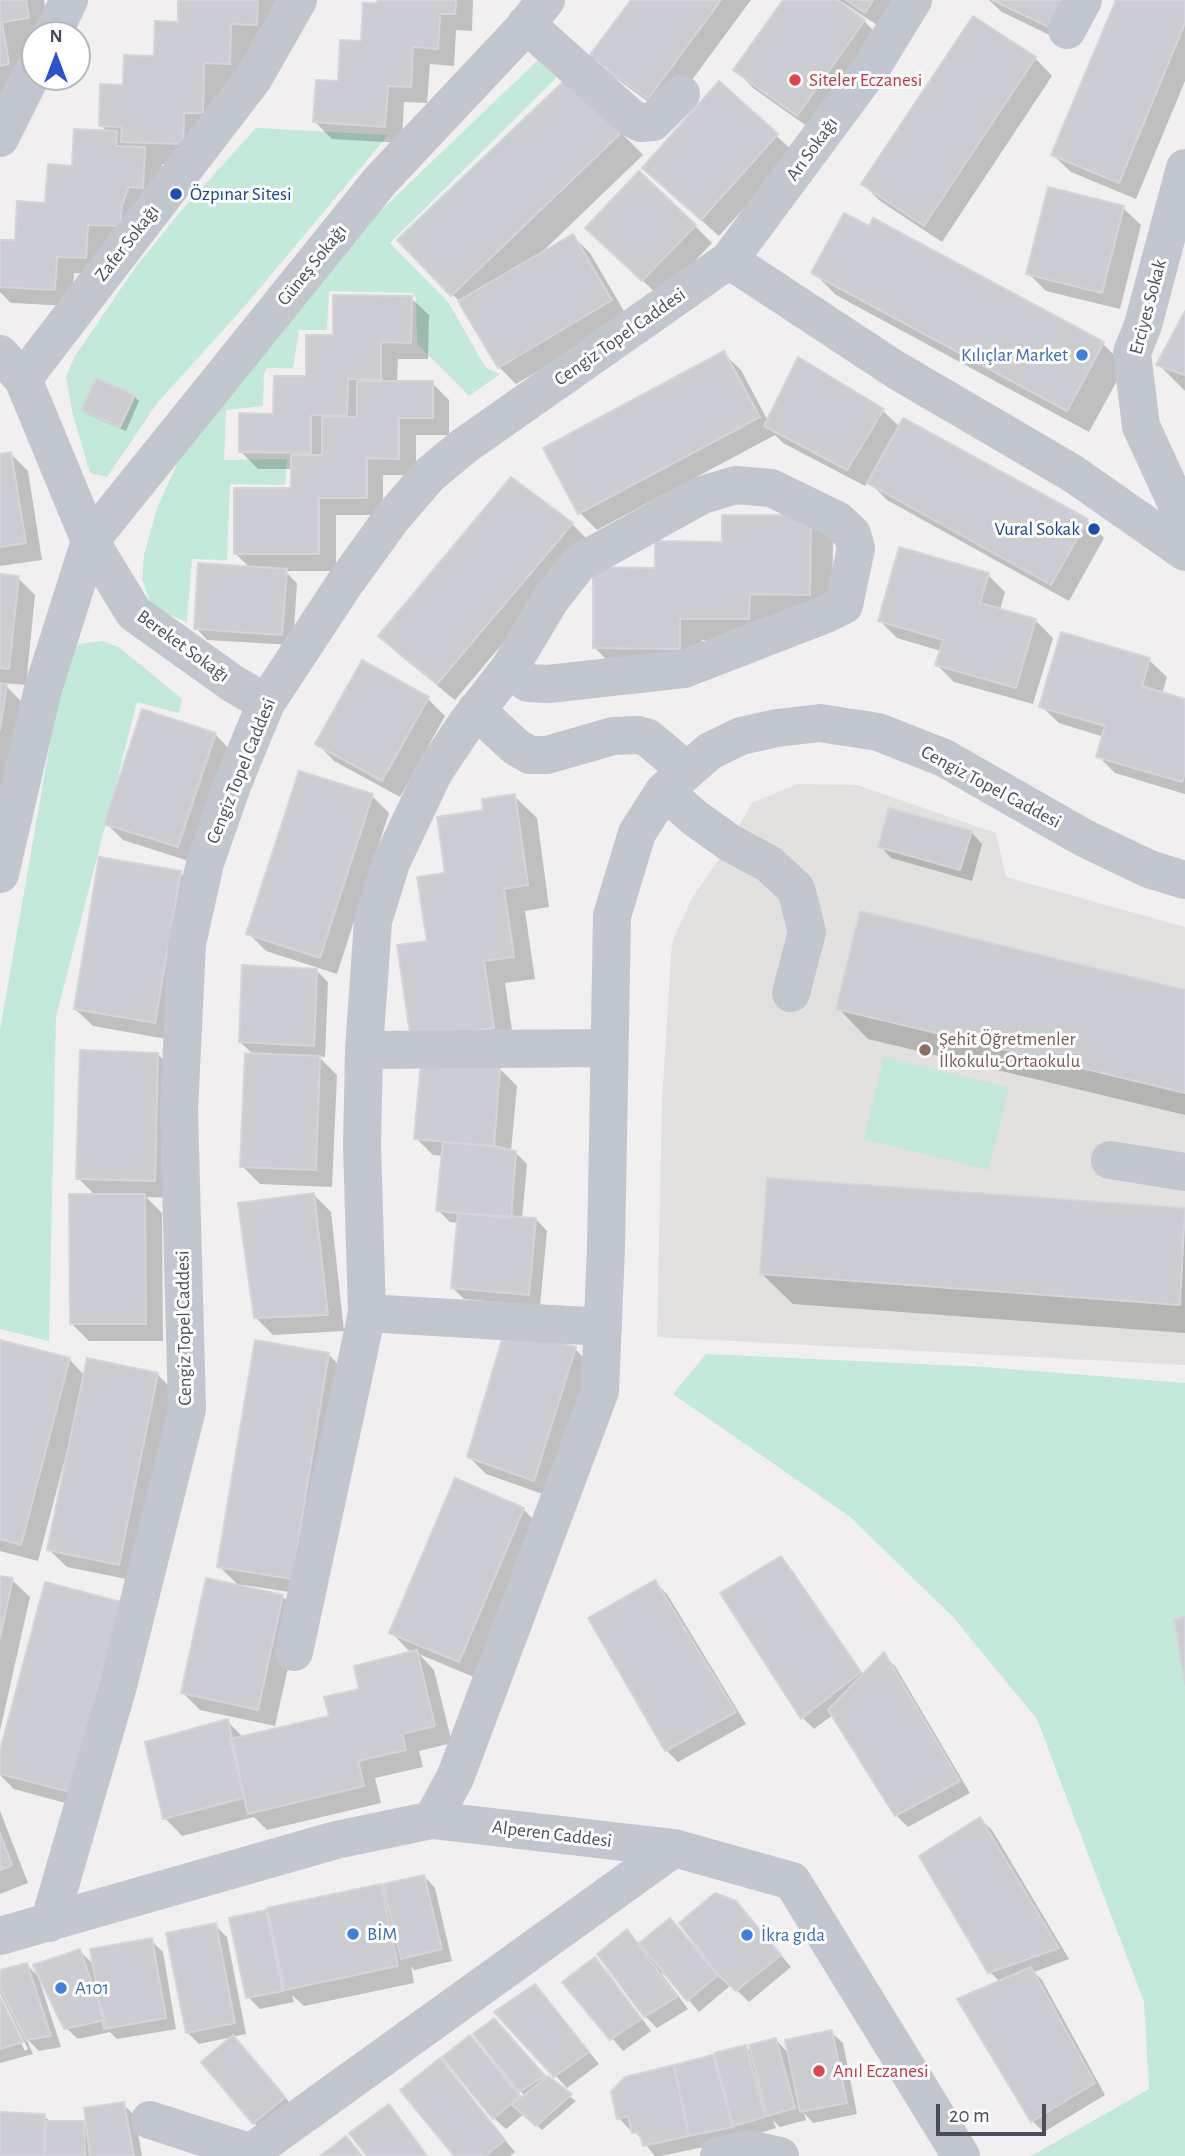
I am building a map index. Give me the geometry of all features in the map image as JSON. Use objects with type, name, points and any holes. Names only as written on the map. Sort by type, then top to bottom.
[{"type":"street","points":[[59,21],[69,0]]},
{"type":"street","name":"Zafer Sokağı","points":[[11,367],[253,79],[298,0]]},
{"type":"street","name":"Arı Sokağı","points":[[729,260],[872,67],[913,0]]},
{"type":"street","points":[[536,12],[631,117],[641,123],[653,122],[681,94]]},
{"type":"street","name":"Güneş Sokağı","points":[[90,541],[380,181],[536,12]]},
{"type":"street","points":[[0,138],[24,91]]},
{"type":"street","name":"Erciyes Sokak","points":[[1185,168],[1143,324],[1132,353],[1141,426],[1185,522]]},
{"type":"street","points":[[729,260],[896,370],[1072,473],[1185,552]]},
{"type":"street","name":"Cengiz Topel Caddesi","points":[[49,1923],[118,1686],[187,1409],[179,1110],[187,944],[205,863],[233,783],[266,703],[345,583],[392,518],[429,475],[464,446],[729,260]]},
{"type":"street","name":"Bereket Sokağı","points":[[11,367],[90,541],[134,613],[232,683],[266,703]]},
{"type":"street","points":[[294,1651],[367,1313],[362,1145],[373,921],[391,863],[434,772],[509,669],[551,599],[579,563],[702,495],[736,485],[771,488],[836,520],[852,534],[856,548],[844,605],[826,614],[684,669],[548,684],[528,683],[509,669]]},
{"type":"street","points":[[0,874],[43,689],[90,541]]},
{"type":"street","points":[[477,710],[516,747],[530,755],[547,755],[613,736],[638,735],[648,738],[676,781],[721,837],[769,864],[796,889],[807,932],[791,993]]},
{"type":"street","name":"Cengiz Topel Caddesi","points":[[432,1820],[455,1778],[600,1391],[607,1248],[612,916],[637,833],[676,781],[710,751],[741,736],[820,723],[878,732],[944,758],[1084,838],[1149,869],[1185,880]]},
{"type":"street","points":[[365,1050],[609,1048]]},
{"type":"street","points":[[1110,1160],[1185,1172]]},
{"type":"street","points":[[367,1313],[603,1327]]},
{"type":"street","name":"Alperen Caddesi","points":[[0,1936],[336,1840],[432,1820],[674,1848],[792,1881],[961,2156]]},
{"type":"street","points":[[150,2120],[249,2155],[674,1848]]},
{"type":"street","points":[[719,2156],[748,2149],[780,2156]]},
{"type":"shaded area","name":"Şehit Öğretmenler İlkokulu-Ortaokulu","points":[[797,784],[857,785],[996,833],[1006,877],[1185,927],[1185,1365],[657,1337],[662,1102],[672,942],[692,898],[726,849],[752,803]]},
{"type":"green space","points":[[538,60],[557,77],[390,243],[448,302],[486,368],[500,374],[469,396],[417,344],[416,298],[412,293],[329,291],[327,330],[299,330],[293,368],[267,368],[264,373],[263,406],[226,410],[224,460],[287,459],[285,485],[230,484],[227,560],[192,559],[187,622],[151,604],[142,579],[144,555],[157,508],[178,462],[370,221]]},
{"type":"green space","points":[[256,128],[388,135],[244,307],[158,402],[107,477],[90,473],[73,415],[66,377],[75,356],[135,268],[181,211]]},
{"type":"green space","points":[[103,641],[120,648],[182,699],[179,713],[137,702],[56,1017],[49,1341],[0,1329],[0,1030],[64,663],[79,644]]},
{"type":"green space","points":[[884,1057],[1009,1088],[989,1170],[863,1139]]},
{"type":"green space","points":[[706,1354],[985,1367],[1185,1383],[1185,2156],[1031,2156],[1149,2089],[1144,2002],[1037,1719],[953,1617],[849,1516],[673,1394]]},
{"type":"building","points":[[0,0],[26,0],[29,18],[2,22],[9,64],[0,66]]},
{"type":"building","points":[[178,0],[258,0],[257,25],[231,24],[230,64],[204,63],[203,113],[184,113],[183,144],[121,142],[122,127],[99,126],[100,84],[123,85],[124,55],[154,56],[155,21],[178,22]]},
{"type":"building","points":[[378,0],[456,0],[455,14],[440,14],[438,49],[413,47],[411,87],[388,86],[385,127],[313,122],[316,80],[338,81],[340,40],[361,41],[363,3],[377,3]]},
{"type":"building","points":[[631,0],[721,0],[648,99],[589,56]]},
{"type":"building","points":[[783,0],[837,0],[865,20],[797,116],[733,70]]},
{"type":"building","points":[[846,0],[873,0],[865,13]]},
{"type":"building","points":[[992,0],[1064,0],[1051,28]]},
{"type":"building","points":[[1116,0],[1185,0],[1185,23],[1119,183],[1051,155]]},
{"type":"building","points":[[973,16],[1036,57],[924,226],[861,184]]},
{"type":"building","points":[[568,77],[622,132],[451,296],[397,240]]},
{"type":"building","points":[[719,81],[778,134],[701,220],[642,168]]},
{"type":"building","points":[[74,129],[117,131],[116,146],[145,147],[143,188],[129,187],[122,205],[120,226],[88,225],[86,258],[57,257],[55,290],[0,287],[0,240],[15,240],[17,201],[45,203],[48,164],[72,166]]},
{"type":"building","points":[[639,171],[696,225],[642,281],[585,228]]},
{"type":"building","points":[[1048,187],[1124,206],[1102,293],[1026,274]]},
{"type":"building","points":[[844,213],[869,226],[873,218],[1104,342],[1067,411],[811,273]]},
{"type":"building","points":[[573,234],[612,300],[498,368],[458,301]]},
{"type":"building","points":[[333,295],[412,296],[411,343],[381,342],[381,380],[348,379],[347,415],[311,415],[311,453],[239,452],[239,413],[273,414],[274,376],[306,376],[306,335],[333,335]]},
{"type":"building","points":[[1185,311],[1185,375],[1156,365]]},
{"type":"building","points":[[724,351],[760,417],[578,514],[543,448]]},
{"type":"building","points":[[798,357],[884,409],[847,470],[764,426]]},
{"type":"building","points":[[96,378],[135,395],[120,427],[81,410]]},
{"type":"building","points":[[357,381],[433,381],[433,418],[399,418],[399,459],[367,458],[367,498],[319,498],[319,554],[234,554],[234,488],[291,488],[291,455],[322,455],[322,417],[357,417]]},
{"type":"building","points":[[903,418],[1088,519],[1051,585],[867,483]]},
{"type":"building","points":[[11,452],[26,543],[0,547],[0,454]]},
{"type":"building","points":[[511,477],[573,523],[437,684],[378,636]]},
{"type":"building","points":[[722,515],[811,515],[810,595],[750,594],[749,619],[680,619],[680,649],[593,648],[593,567],[655,568],[655,541],[722,542]]},
{"type":"building","points":[[899,547],[989,573],[980,603],[1036,619],[1016,688],[935,665],[943,640],[878,621]]},
{"type":"building","points":[[198,563],[287,569],[282,635],[194,629]]},
{"type":"building","points":[[0,574],[19,576],[9,669],[0,668]]},
{"type":"building","points":[[1061,632],[1150,658],[1142,686],[1185,699],[1185,773],[1182,782],[1096,757],[1105,726],[1039,707]]},
{"type":"building","points":[[362,660],[429,697],[382,781],[315,744]]},
{"type":"building","points":[[0,683],[7,685],[0,730]]},
{"type":"building","points":[[142,709],[216,733],[178,847],[104,824]]},
{"type":"building","points":[[299,771],[373,794],[320,958],[246,934]]},
{"type":"building","points":[[515,794],[528,885],[504,889],[514,957],[484,961],[494,1028],[411,1040],[397,945],[427,941],[417,877],[445,873],[437,817],[483,810],[482,799]]},
{"type":"building","points":[[889,808],[972,831],[960,870],[878,847]]},
{"type":"building","points":[[99,857],[181,871],[155,1023],[74,1009]]},
{"type":"building","points":[[860,911],[1185,990],[1185,1093],[836,1009]]},
{"type":"building","points":[[242,965],[317,969],[314,1046],[239,1042]]},
{"type":"building","points":[[80,1050],[158,1053],[155,1181],[76,1179]]},
{"type":"building","points":[[245,1053],[320,1056],[316,1170],[240,1167]]},
{"type":"building","points":[[421,1061],[500,1067],[494,1146],[414,1139]]},
{"type":"building","points":[[443,1142],[494,1146],[516,1151],[511,1218],[436,1211]]},
{"type":"building","points":[[767,1178],[1185,1208],[1180,1305],[760,1274]]},
{"type":"building","points":[[314,1193],[328,1315],[254,1318],[238,1203]]},
{"type":"building","points":[[69,1194],[145,1194],[146,1324],[70,1324]]},
{"type":"building","points":[[458,1213],[536,1218],[529,1295],[451,1288]]},
{"type":"building","points":[[505,1329],[576,1347],[534,1481],[467,1457]]},
{"type":"building","points":[[0,1340],[70,1358],[21,1545],[0,1539]]},
{"type":"building","points":[[255,1340],[329,1353],[292,1579],[217,1567]]},
{"type":"building","points":[[87,1358],[158,1373],[119,1565],[47,1550]]},
{"type":"building","points":[[455,1478],[524,1508],[459,1662],[389,1633]]},
{"type":"building","points":[[781,1556],[861,1672],[801,1719],[720,1593]]},
{"type":"building","points":[[0,1576],[13,1578],[0,1638]]},
{"type":"building","points":[[206,1578],[283,1595],[258,1710],[181,1693]]},
{"type":"building","points":[[655,1580],[736,1712],[665,1751],[588,1618]]},
{"type":"building","points":[[45,1582],[121,1602],[70,1792],[0,1774],[0,1751]]},
{"type":"building","points":[[1185,1617],[1185,1684],[1174,1619]]},
{"type":"building","points":[[417,1650],[435,1726],[402,1734],[406,1750],[358,1761],[364,1786],[248,1814],[230,1739],[329,1716],[324,1697],[359,1689],[354,1666]]},
{"type":"building","points":[[884,1652],[960,1781],[895,1816],[828,1710]]},
{"type":"building","points":[[228,1719],[244,1798],[163,1819],[145,1742]]},
{"type":"building","points":[[980,1817],[1059,1948],[988,1973],[919,1856]]},
{"type":"building","points":[[0,1833],[12,1865],[0,1870]]},
{"type":"building","points":[[424,1875],[442,1949],[401,1959],[383,1884]]},
{"type":"building","points":[[381,1884],[398,1966],[285,1990],[267,1908]]},
{"type":"building","points":[[715,1893],[736,1901],[781,1955],[736,1991],[718,1975],[679,1923]]},
{"type":"building","points":[[266,1910],[283,1991],[246,1998],[229,1918]]},
{"type":"building","points":[[670,1918],[718,1975],[687,2001],[639,1943]]},
{"type":"building","points":[[216,1923],[235,2023],[186,2033],[166,1933]]},
{"type":"building","points":[[627,1929],[677,1997],[644,2017],[597,1954]]},
{"type":"building","points":[[152,1938],[166,2018],[104,2029],[90,1949]]},
{"type":"building","points":[[80,1949],[105,2020],[64,2029],[33,1965]]},
{"type":"building","points":[[595,1957],[641,2019],[610,2040],[562,1982]]},
{"type":"building","points":[[27,1963],[51,2036],[26,2040],[0,1988],[0,1970]]},
{"type":"building","points":[[1031,1967],[1095,2083],[1031,2122],[957,1999]]},
{"type":"building","points":[[535,1984],[589,2052],[554,2077],[494,2012]]},
{"type":"building","points":[[0,1997],[23,2042],[0,2049]]},
{"type":"building","points":[[494,2018],[545,2076],[519,2092],[473,2034]]},
{"type":"building","points":[[832,2030],[847,2103],[800,2112],[785,2040]]},
{"type":"building","points":[[233,2035],[285,2097],[253,2124],[201,2062]]},
{"type":"building","points":[[470,2035],[520,2096],[493,2119],[442,2057]]},
{"type":"building","points":[[776,2038],[795,2108],[767,2116],[749,2045]]},
{"type":"building","points":[[746,2045],[765,2117],[733,2126],[714,2053]]},
{"type":"building","points":[[713,2055],[733,2127],[689,2136],[674,2065]]},
{"type":"building","points":[[440,2058],[505,2140],[485,2156],[454,2156],[400,2090]]},
{"type":"building","points":[[674,2065],[689,2136],[643,2146],[639,2132],[632,2133],[628,2116],[617,2119],[611,2092],[625,2077]]},
{"type":"building","points":[[548,2076],[572,2094],[536,2126],[512,2105]]},
{"type":"building","points":[[124,2102],[134,2156],[90,2156],[84,2108]]},
{"type":"building","points":[[389,2104],[427,2156],[367,2156],[349,2133]]},
{"type":"building","points":[[0,2112],[45,2114],[44,2156],[0,2156]]},
{"type":"building","points":[[46,2121],[84,2121],[85,2156],[45,2156]]},
{"type":"building","points":[[346,2136],[362,2156],[320,2156]]},
{"type":"place","name":"Siteler Eczanesi","points":[[795,80]]},
{"type":"place","name":"Özpınar Sitesi","points":[[176,194]]},
{"type":"place","name":"Kılıçlar Market","points":[[1082,355]]},
{"type":"place","name":"Vural Sokak","points":[[1094,529]]},
{"type":"place","name":"Şehit Öğretmenler İlkokulu-Ortaokulu","points":[[925,1050]]},
{"type":"place","name":"BİM","points":[[353,1934]]},
{"type":"place","name":"İkra gıda","points":[[747,1935]]},
{"type":"place","name":"A101","points":[[61,1988]]},
{"type":"place","name":"Anıl Eczanesi","points":[[819,2071]]}]
